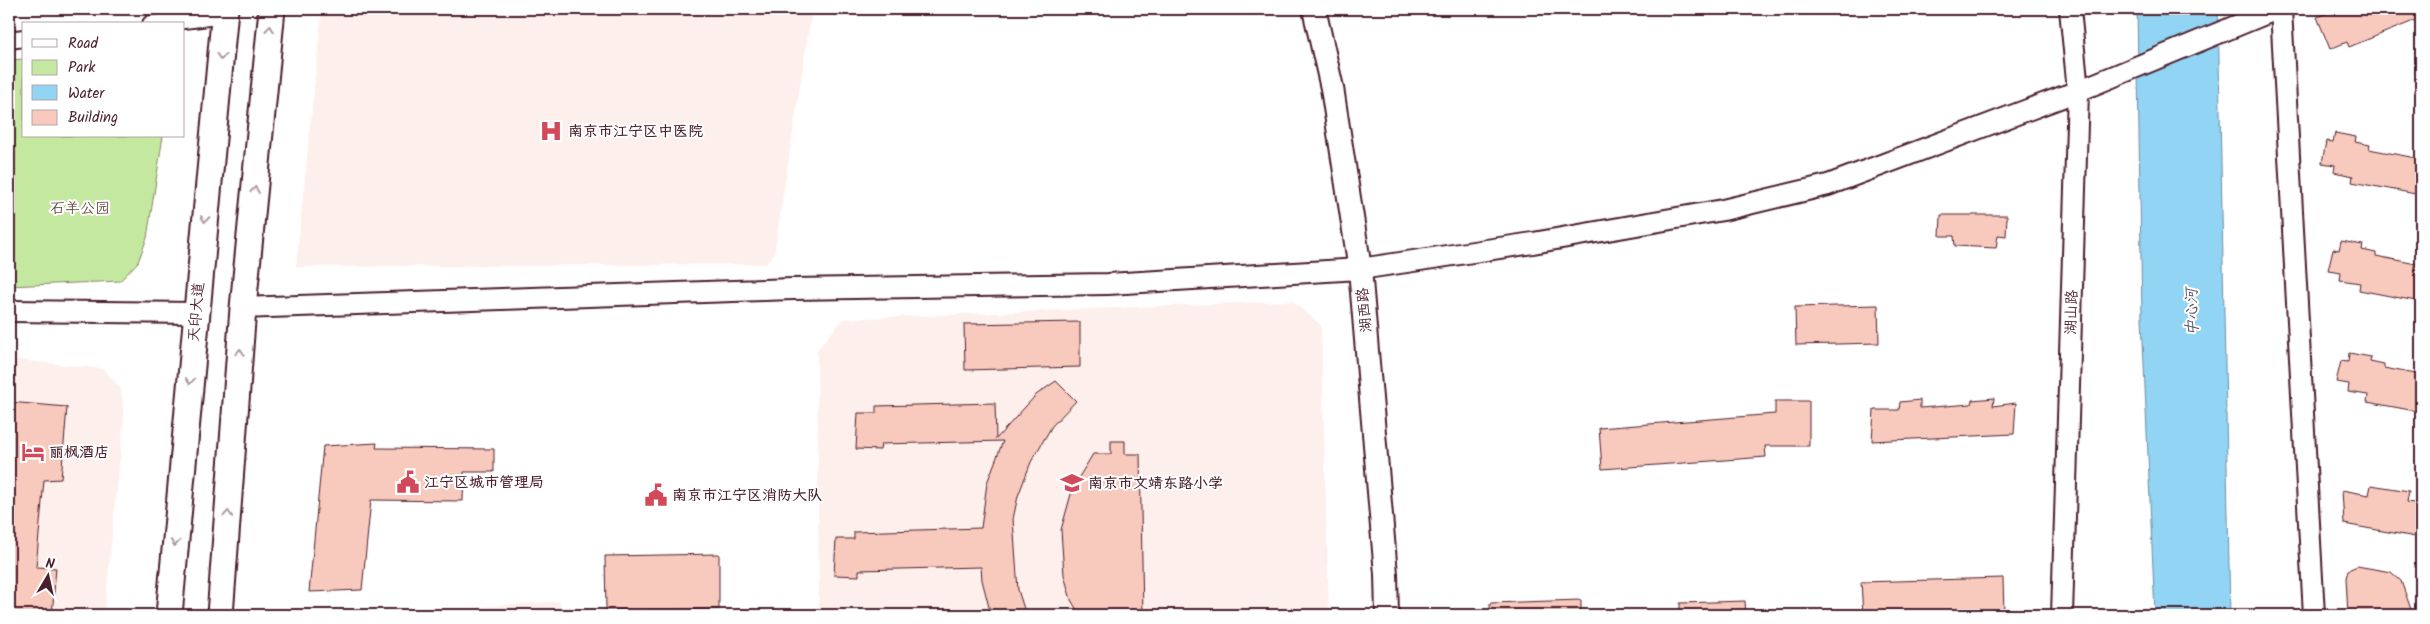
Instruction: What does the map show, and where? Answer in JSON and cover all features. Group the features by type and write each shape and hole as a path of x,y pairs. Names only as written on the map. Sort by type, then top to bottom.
{"main road":[{"path":"220,615 243,308 272,9"},
{"name":"湖西路","path":"1314,9 1332,88 1360,269 1386,574 1387,615"},
{"name":"天印大道","path":"168,615 225,12"}],"street":[{"name":"湖山路","path":"2062,615 2078,91 2070,9"},
{"path":"243,308 793,289 1108,284 1360,269 1533,243 1723,210 1828,185 2078,91 2279,9 2314,615"},
{"path":"163,22 225,12"},
{"path":"9,40 22,38"},
{"path":"9,311 196,313"}],"shaded area":[{"name":"南京市江宁区中医院","path":"322,9 812,9 774,254 766,264 296,267"},
{"name":"南京市文靖东路小学","path":"1292,301 1321,325 1329,615 819,615 817,350 843,319"},
{"path":"9,359 103,369 121,389 124,417 104,615 9,615"},
{"path":"560,601 561,615 491,615 477,607"}],"green space":[{"name":"石羊公园","path":"22,59 22,138 163,138 147,238 138,262 120,281 9,286 9,60"}],"water":[{"name":"中心河","path":"2137,9 2218,9 2230,615 2155,615 2142,319"}],"building":[{"path":"2339,9 2421,9 2421,18 2349,47 2347,42 2330,49 2317,17"},
{"path":"2335,133 2356,137 2355,142 2370,145 2369,149 2421,159 2421,195 2352,182 2353,176 2334,172 2335,165 2322,163 2326,141 2333,142"},
{"path":"1941,215 2007,215 2006,236 1998,235 1996,248 1955,246 1954,236 1940,236"},
{"path":"2341,241 2363,245 2362,250 2376,253 2376,256 2421,265 2421,302 2359,290 2360,283 2340,280 2341,272 2328,270 2333,249 2339,250"},
{"path":"1878,305 1879,343 1796,345 1795,307"},
{"path":"1080,322 1080,367 965,370 964,324"},
{"path":"2349,353 2371,357 2370,362 2384,365 2384,368 2421,375 2421,412 2367,402 2368,395 2348,392 2349,384 2336,382 2341,361 2348,362"},
{"path":"1056,381 1076,401 1052,426 1031,462 1018,496 1013,519 1018,590 1026,615 991,615 982,580 981,567 859,570 859,576 834,575 836,539 854,539 854,532 981,528 987,483 1003,441 881,444 880,450 856,449 858,413 876,413 876,406 995,403 996,439 1036,395"},
{"path":"1994,398 1993,406 2016,403 2014,434 1872,441 1874,410 1899,410 1900,402 1920,400 1920,408 1971,404 1972,400"},
{"path":"1775,401 1809,401 1809,446 1765,446 1766,457 1602,469 1599,428 1775,414"},
{"path":"9,402 67,407 61,479 44,480 36,567 56,568 52,615 9,615"},
{"path":"1111,441 1125,441 1125,454 1140,454 1143,615 1080,615 1071,600 1064,575 1061,530 1073,487 1093,454 1111,454"},
{"path":"377,443 376,448 494,449 494,472 464,472 463,501 371,500 362,590 309,592 323,446"},
{"path":"2371,485 2409,491 2407,502 2421,504 2421,538 2344,524 2342,490 2369,495"},
{"path":"719,554 719,609 606,610 605,556"},
{"path":"2357,566 2391,572 2401,581 2413,615 2348,615 2346,578 2348,570"},
{"path":"2003,578 2004,614 1863,615 1861,582"},
{"path":"1581,600 1581,615 1490,615 1490,603"},
{"path":"1745,601 1746,615 1680,615 1680,603"}],"place":[{"name":"南京市江宁区中医院","path":"551,131"},
{"name":"丽枫酒店","path":"33,452"},
{"name":"江宁区城市管理局","path":"408,482"},
{"name":"南京市文靖东路小学","path":"1072,483"},
{"name":"南京市江宁区消防大队","path":"656,495"}]}
